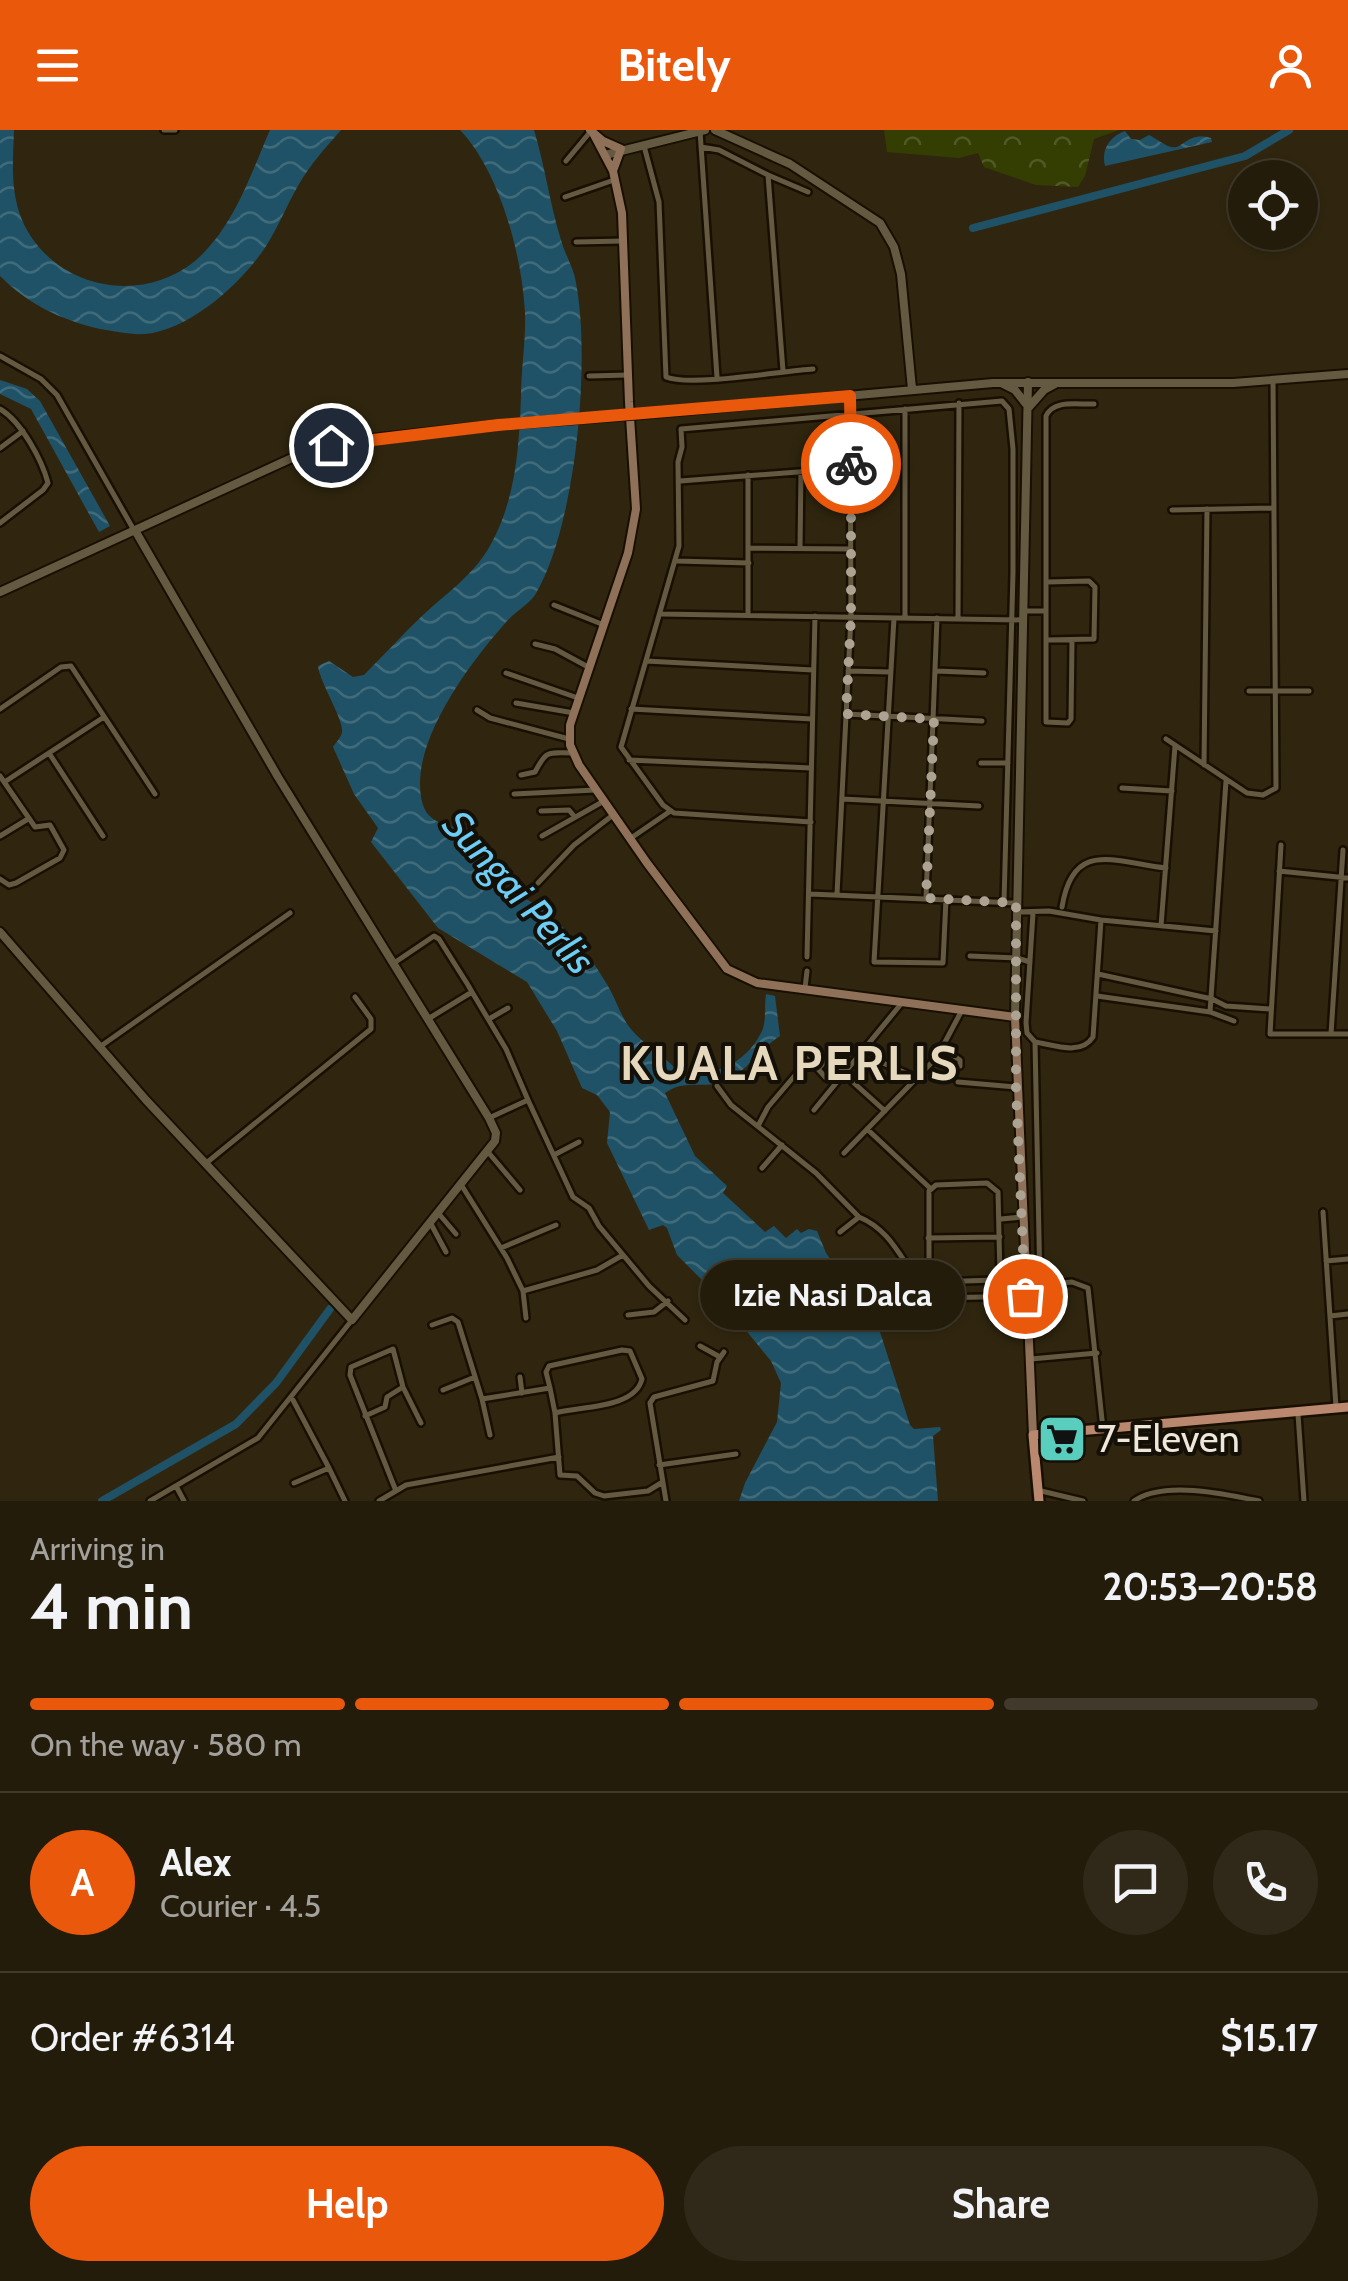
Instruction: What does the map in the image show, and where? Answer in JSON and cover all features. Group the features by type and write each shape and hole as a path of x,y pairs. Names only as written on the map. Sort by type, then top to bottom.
{"main road":[{"path":"592,132 626,148 614,175"},
{"path":"592,132 614,175 625,241 635,521 574,713 569,739 573,753 604,802 727,969 757,983 1015,1017 1028,1359 1038,1496"},
{"path":"1033,1435 1348,1406"}],"street":[{"path":"164,130 175,130"},
{"path":"605,155 702,130 716,377"},
{"path":"715,130 790,164 880,223 894,248 901,274 912,388"},
{"path":"566,161 592,132"},
{"path":"643,144 659,202 665,373 670,380 813,369"},
{"path":"702,147 719,150 808,192"},
{"path":"565,198 614,175"},
{"path":"768,175 783,371"},
{"path":"576,242 625,241"},
{"path":"0,356 41,379 56,395 392,965 489,1118 496,1137 462,1186 292,1399 250,1444 150,1501"},
{"path":"910,369 930,387"},
{"path":"895,391 910,369"},
{"path":"589,376 628,374"},
{"path":"0,592 306,452 352,441 1000,382 1273,381 1348,374"},
{"path":"1166,739 1226,781 1254,795 1274,790 1273,381"},
{"path":"1000,382 1015,390 1029,408"},
{"path":"1028,382 1021,743 1023,960 1026,1028 1035,1042 1040,1286"},
{"path":"1029,408 1057,382"},
{"path":"837,894 851,617 850,396"},
{"path":"670,811 629,760 621,740 675,561 683,428 1006,402 1012,449 1012,620 1004,902"},
{"path":"958,404 958,618"},
{"path":"1072,641 1070,719 1046,722 1046,416 1052,406 1094,404"},
{"path":"0,409 23,432 48,483 0,523"},
{"path":"905,409 905,618"},
{"path":"0,448 23,432"},
{"path":"1012,449 1028,449"},
{"path":"680,481 851,468"},
{"path":"800,548 801,472"},
{"path":"748,475 748,615"},
{"path":"1172,510 1274,508"},
{"path":"1204,764 1207,509"},
{"path":"749,548 852,549"},
{"path":"675,561 749,563"},
{"path":"1047,582 1095,584 1095,636 1091,640 1047,640"},
{"path":"554,605 604,625"},
{"path":"662,614 1012,620 1046,612"},
{"path":"807,957 814,616"},
{"path":"894,618 874,962 943,963 946,899"},
{"path":"926,898 937,618"},
{"path":"535,644 555,649 590,668"},
{"path":"646,661 813,670"},
{"path":"0,709 66,666 74,669 156,794"},
{"path":"848,671 890,672"},
{"path":"935,671 984,673"},
{"path":"506,672 580,699"},
{"path":"1249,690 1310,691"},
{"path":"516,703 574,713"},
{"path":"630,708 812,719"},
{"path":"477,710 490,718 569,739"},
{"path":"846,714 982,721"},
{"path":"0,879 6,884 16,883 64,853 51,826 35,827 3,778 104,716"},
{"path":"1008,743 1021,743"},
{"path":"1161,926 1174,746"},
{"path":"521,774 535,772 548,752 573,753"},
{"path":"49,753 103,836"},
{"path":"629,760 812,768"},
{"path":"981,763 1008,763"},
{"path":"1210,1012 1226,781"},
{"path":"1122,788 1172,791"},
{"path":"514,794 596,790"},
{"path":"842,799 979,806"},
{"path":"542,836 604,802"},
{"path":"541,811 569,810 574,816"},
{"path":"631,838 670,811 811,822"},
{"path":"538,883 574,845 614,815"},
{"path":"0,836 28,818"},
{"path":"1281,845 1270,1034 1348,1034"},
{"path":"1331,1034 1345,877 1343,850"},
{"path":"1062,907 1068,882 1079,865 1090,859 1166,868"},
{"path":"1280,871 1345,877"},
{"path":"810,894 1004,902 1023,911 1216,931"},
{"path":"1015,1017 1023,960 1023,911"},
{"path":"100,1047 290,912"},
{"path":"1035,1042 1078,1049 1088,1045 1095,1032 1100,920"},
{"path":"0,932 204,1164 352,1320"},
{"path":"392,965 434,936 489,1019 574,1197 587,1205 597,1224 649,1286 685,1320"},
{"path":"970,956 1023,960"},
{"path":"805,990 806,971"},
{"path":"1098,974 1212,999 1226,1006 1270,1009"},
{"path":"426,1020 472,992"},
{"path":"1096,996 1210,1012 1234,1020"},
{"path":"204,1164 371,1029 372,1019 356,998"},
{"path":"814,1110 901,1004"},
{"path":"489,1019 508,1008"},
{"path":"844,1153 918,1078 942,1049 961,1012"},
{"path":"866,1047 883,1063 918,1078"},
{"path":"942,1049 960,1060 960,1066"},
{"path":"818,1069 827,1056 885,1111"},
{"path":"806,1058 826,1078"},
{"path":"758,1126 768,1107 797,1073"},
{"path":"958,1082 1016,1088"},
{"path":"717,1086 731,1105 816,1173 859,1217 893,1241 930,1294 939,1300 1072,1282 1088,1288 1103,1429"},
{"path":"489,1118 528,1100"},
{"path":"1016,1100 1036,1100"},
{"path":"866,1129 931,1189"},
{"path":"554,1155 579,1142"},
{"path":"762,1168 782,1146"},
{"path":"488,1152 520,1190"},
{"path":"954,1183 992,1185 998,1192 1000,1219 1000,1277 939,1284 932,1280 926,1198 931,1189 954,1183"},
{"path":"462,1186 523,1292 526,1318"},
{"path":"1323,1212 1336,1407"},
{"path":"439,1214 456,1234"},
{"path":"840,1232 859,1217"},
{"path":"1000,1219 1022,1218"},
{"path":"431,1224 446,1252"},
{"path":"501,1248 556,1226"},
{"path":"927,1238 1000,1237"},
{"path":"523,1292 597,1270 622,1254"},
{"path":"1326,1261 1348,1259"},
{"path":"962,1282 964,1299"},
{"path":"628,1315 654,1312 668,1301"},
{"path":"1330,1316 1348,1314"},
{"path":"432,1325 450,1318 457,1320 490,1435"},
{"path":"666,1501 649,1407 652,1399 713,1381 722,1354 700,1346"},
{"path":"396,1491 350,1376 351,1367 392,1348 403,1387 421,1424"},
{"path":"555,1413 623,1398 640,1388 642,1379 630,1351 549,1366 546,1372 562,1477 577,1476 600,1494 648,1492 662,1483"},
{"path":"1028,1359 1097,1353"},
{"path":"442,1390 475,1377"},
{"path":"520,1378 522,1393"},
{"path":"365,1416 385,1406 388,1396 403,1387"},
{"path":"482,1398 550,1388"},
{"path":"292,1399 345,1501"},
{"path":"1298,1410 1304,1501"},
{"path":"658,1465 736,1454"},
{"path":"380,1501 410,1484 559,1457"},
{"path":"294,1484 329,1468"},
{"path":"176,1486 184,1501"},
{"path":"1134,1501 1146,1494 1204,1491 1259,1501"},
{"path":"1038,1496 1083,1501"}],"green space":[{"path":"884,130 1119,130 1094,139 1085,176 1078,187 1036,185 984,167 978,153 959,158 887,152"}],"water":[{"path":"0,130 14,130 16,198 22,220 35,243 75,275 123,286 173,275 208,248 240,200 270,130 341,130 308,170 267,244 240,279 195,315 162,331 140,334 100,329 59,316 22,295 0,276"},
{"path":"460,130 534,130 557,227 576,283 582,355 580,398 570,487 549,565 535,595 478,655 450,697 422,764 422,803 436,821 481,838 491,849 500,885 548,914 575,940 598,970 630,1028 681,1076 716,1070 746,1053 763,1029 766,994 775,996 780,1036 747,1066 725,1081 680,1086 665,1093 695,1156 727,1186 723,1193 765,1232 774,1226 786,1238 797,1229 801,1233 817,1231 826,1253 875,1323 881,1321 886,1329 880,1332 910,1425 914,1429 941,1430 933,1436 938,1501 739,1501 777,1422 781,1383 771,1361 719,1297 677,1255 667,1228 663,1225 649,1230 607,1143 610,1112 597,1095 582,1088 557,1031 527,982 438,928 371,842 378,828 354,794 333,747 342,726 318,666 329,661 353,677 364,675 477,565 499,527 511,491 520,416 523,290 514,241 497,191 487,168"},
{"path":"1125,131 1131,139 1149,135 1171,147 1196,137 1211,138 1212,142 1105,166 1108,145"},
{"path":"0,380 27,389 40,401 110,526 99,532 31,409 0,394"}],"waterway":[{"path":"973,228 1245,156 1289,130"},
{"path":"102,1501 236,1424 276,1383 330,1309"}],"way so far":[{"path":"851,464 851,617 846,714 934,719 926,898 1016,903 1016,1088 1025,1296"}],"place":[{"name":"Izie Nasi Dalca","path":"1025,1296"},
{"name":"7-Eleven","path":"1062,1439"}],"district":[{"name":"KUALA PERLIS","path":"790,1063"}],"route":[{"path":"331,445 498,425 850,396 851,464"}],"water label":[{"name":"Sungai Perlis","path":"519,892"}]}
